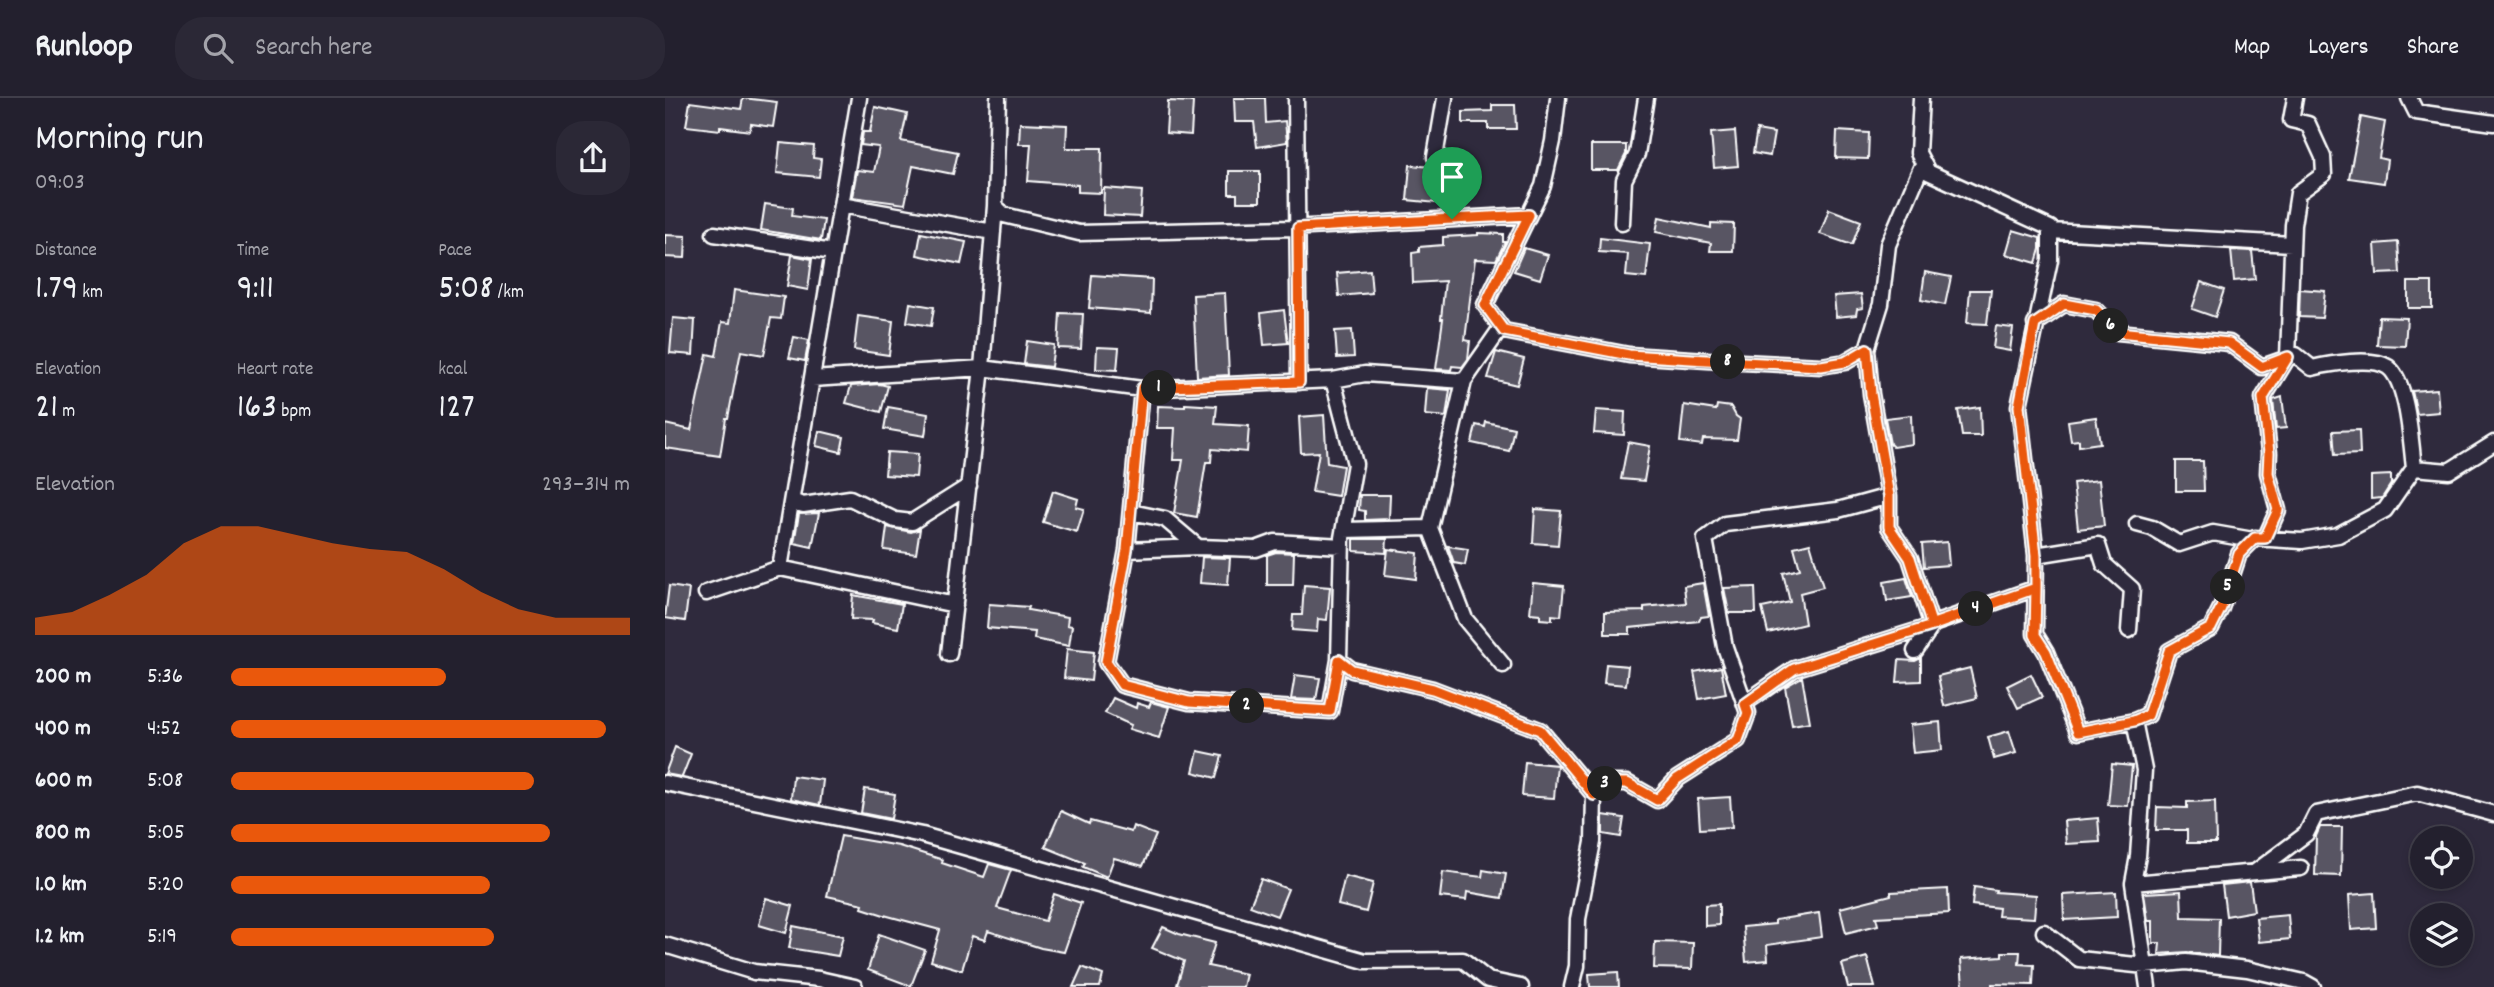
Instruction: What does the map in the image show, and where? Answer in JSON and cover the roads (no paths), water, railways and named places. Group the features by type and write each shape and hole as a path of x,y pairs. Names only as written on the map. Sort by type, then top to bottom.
{"street":[{"path":"780,568 859,98 852,98"},
{"path":"949,654 982,369 995,206 998,98"},
{"path":"1296,98 1299,382"},
{"path":"1435,157 1445,98"},
{"path":"1558,98 1553,141 1543,186 1485,305 1504,331 1629,355 1821,366 1845,362 1867,349"},
{"path":"1622,223 1624,180 1637,154 1646,98"},
{"path":"1921,98 1918,153 1928,172 2050,228 2050,260 2019,406 2036,555 2035,635 2046,652 2078,732 2134,721 2148,715 2169,651 2211,628 2221,608 2239,554 2259,539 2278,510 2268,473 2269,453 2263,398 2288,357 2292,244 2298,193 2324,174 2323,157 2308,124 2291,120 2295,98"},
{"path":"2409,98 2416,112 2494,122"},
{"path":"1923,163 1888,245 1881,304 1867,349 1871,394 1889,496 1889,527 1910,558 1932,626"},
{"path":"841,205 993,232"},
{"path":"995,206 1004,215 1079,233 1298,228 1529,215"},
{"path":"2050,231 2292,244"},
{"path":"714,234 833,252"},
{"path":"2035,324 2064,304 2096,310 2118,332 2229,343 2262,367 2296,355 2312,368 2331,363 2374,362 2388,367 2399,380 2410,432 2413,468 2385,510 2361,525 2338,535 2302,541 2213,533 2179,544 2152,528 2137,524"},
{"path":"1501,328 1464,382 1430,528 1465,619 1503,665"},
{"path":"812,379 982,369 1142,388 1333,380 1365,374 1464,382"},
{"path":"1142,388 1127,550 1106,662 1122,685 1189,702 1330,711 1339,660 1342,546 1355,464 1333,380"},
{"path":"2413,468 2449,471 2494,443"},
{"path":"792,501 803,505 850,498 895,520 912,522 969,486"},
{"path":"1594,795 1606,783 1627,783 1657,800 1677,779 1738,740 1748,713 1725,647 1705,539 1725,524 1838,510 1889,496"},
{"path":"1131,512 1165,519 1198,547"},
{"path":"1344,530 1430,528"},
{"path":"1127,550 1198,547 1256,549 1275,542 1342,546"},
{"path":"2036,555 2098,545 2104,564 2132,589 2130,630"},
{"path":"706,593 780,568 955,605"},
{"path":"1745,704 1794,669 1932,626 2036,588"},
{"path":"1915,651 1932,626"},
{"path":"1339,660 1352,670 1433,689 1540,730 1594,795 1593,842 1578,919 1577,966 1572,987"},
{"path":"2134,721 2144,770 2138,856 2133,883 2148,987"},
{"path":"665,783 922,835 1365,961 1463,960 1488,980 1521,987"},
{"path":"2255,872 2306,834 2316,814 2417,793 2494,814"},
{"path":"2133,883 2301,868"},
{"path":"2044,932 2079,959 2145,966 2186,962 2247,969 2304,982 2313,987"},
{"path":"665,945 754,972 819,979 855,987"}]}
